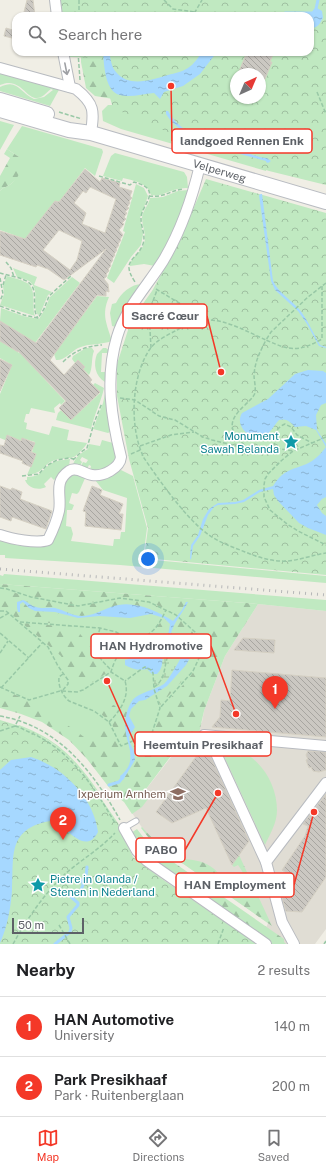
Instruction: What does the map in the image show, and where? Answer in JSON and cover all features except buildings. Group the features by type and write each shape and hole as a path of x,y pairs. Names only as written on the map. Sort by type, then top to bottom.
{"main road":[{"name":"Velperweg","path":"0,100 71,121 91,133"},
{"name":"Velperweg","path":"0,110 69,130 91,133 326,202"}],"street":[{"path":"55,0 56,12"},
{"path":"64,56 70,87"},
{"path":"0,68 76,88 81,92 93,108 94,115 91,133"},
{"path":"0,535 43,542 48,540 59,510 59,481 73,464 77,469 92,475 97,475 115,468 120,462 121,457 117,438 106,400 117,336 132,307 163,260 180,228 194,188 200,165"},
{"path":"294,944 282,922 266,862 205,735 326,746"},
{"path":"266,862 326,783"},
{"path":"122,829 142,857 266,944"}],"lane":[{"path":"122,829 136,820"}],"path":[{"path":"78,0 79,12"},
{"path":"164,0 173,9 195,12 202,0"},
{"path":"78,56 81,92"},
{"path":"317,92 326,114"},
{"path":"99,176 130,185 134,182 140,184 148,190 148,203 141,218 144,234 143,242 140,249 129,262 128,267 135,282"},
{"path":"149,196 163,196 178,190 194,188"},
{"path":"6,262 11,268 14,277"},
{"path":"0,272 26,280 30,284 35,293 35,312 38,318"},
{"path":"2,286 6,275"},
{"path":"38,318 49,296 71,276"},
{"path":"0,278 2,286 0,301"},
{"path":"249,448 235,436 231,427 240,409 252,398 255,393 254,376 256,362 266,340 271,332 326,283"},
{"path":"148,284 210,320"},
{"path":"322,286 322,339"},
{"path":"151,348 149,312 157,290"},
{"path":"0,306 24,315 38,318"},
{"path":"325,338 306,348 291,348 280,346 220,321 210,320 193,322 158,342 151,348 140,368 134,418 144,458 161,481 204,532 234,548 269,560 287,561 326,553"},
{"path":"63,362 78,350 102,345"},
{"path":"22,476 39,474 46,466 57,460 69,458 73,464 81,452 87,448 94,422 106,400 135,400 159,416 175,420 194,432 212,440 249,448 275,448 293,451"},
{"path":"275,448 275,433 280,426 285,424 291,427 297,435 312,443"},
{"path":"140,446 172,435 194,432"},
{"path":"326,437 293,451 280,461 268,474 264,485 266,503 276,516 298,531 326,545"},
{"path":"0,588 31,597 78,606 120,598 149,602 176,615 195,632 200,639 201,648 198,663 193,671 160,708 152,733 149,736 134,740 121,746 110,722 94,711 69,701 58,682 59,677 63,674"},
{"path":"43,642 0,687 29,700 62,691 78,692 83,690 111,671 114,661 123,650 150,634 166,610"},
{"path":"0,611 6,611 48,647 58,666 68,680 68,684 62,691"},
{"path":"0,618 8,613"},
{"path":"20,622 100,628 116,632 135,643"},
{"path":"100,628 95,645 100,658 111,671 125,681 126,690 120,710 110,722"},
{"path":"0,633 29,658"},
{"path":"0,653 9,640"},
{"path":"154,688 163,677 171,653 201,648"},
{"path":"125,681 145,667 152,671 154,688 160,708"},
{"path":"0,716 18,721 47,733 58,740 73,754 102,790 122,829"},
{"path":"15,726 20,716"},
{"path":"0,731 15,726 47,740 69,758 122,829"},
{"path":"13,944 34,910 56,884 79,862 105,844 122,829"},
{"path":"218,944 227,917"},
{"path":"59,925 70,944"},
{"path":"324,944 326,940"}],"shaded area":[{"path":"258,604 326,611 326,929 315,944 260,944 268,923 152,842 130,810 178,748 183,752 202,722 204,711 225,656"}],"green space":[{"path":"60,0 326,0 326,185 269,171 208,150 113,108 98,58 70,56 314,56 314,12 62,12"},
{"path":"81,56 104,56 113,99 95,96 86,88"},
{"path":"0,72 60,88 50,106 0,91 0,87 11,84 15,85 34,99 44,97 53,90 51,89 41,97 32,97 19,86 14,84 8,83 0,85"},
{"path":"108,105 114,105 268,163 266,171 121,129 103,121 102,111"},
{"path":"0,121 14,125 0,150"},
{"path":"22,126 102,149 103,152 95,176 85,168 59,202 55,201 25,239 0,230 0,191 14,182 17,175 19,157 7,149"},
{"path":"7,149 19,157 21,168 14,182 0,191 0,176 10,158 4,154"},
{"path":"115,153 184,172 187,177 188,188 174,190 161,195 151,195 146,187 136,181 123,178 122,181 103,176 111,156"},
{"path":"206,179 326,213 326,575 144,558 148,528 129,459 117,396 117,364 129,327 137,312 152,291 179,242"},
{"path":"136,184 144,188 148,196 140,218 143,235 141,245 131,257 114,283 107,278 125,232 123,231"},
{"path":"188,190 177,227 155,266 144,264 130,266 132,260 142,249 145,239 142,215 150,198 163,197 178,191"},
{"path":"13,268 37,277 34,285 52,292 48,295 40,314 38,315 35,307 35,293 33,285 28,280 17,277"},
{"path":"7,276 29,284 33,292 35,316 0,305 4,294 3,286"},
{"path":"72,277 80,283 35,343 0,321 1,308 23,316 39,319 50,297"},
{"path":"142,284 116,327 112,326 110,313 112,304 116,303 130,287"},
{"path":"97,296 109,297 105,314 112,341 82,346 65,358 56,360 54,354"},
{"path":"0,341 21,354 65,401 61,405 60,403 54,408 55,413 31,408 29,414 26,414 24,422 27,423 26,429 49,435 52,426 69,430 67,440 87,443 74,457 55,460 47,464 37,473 27,475 36,454 32,452 35,442 22,438 20,441 8,435 5,440 0,438 0,394 12,365 0,358"},
{"path":"86,348 92,348 94,351 89,375 83,369 85,367 78,360 75,363 72,359 73,356"},
{"path":"103,348 110,351 109,353 102,353 101,372 108,372 105,382 97,373 95,366 97,354"},
{"path":"95,383 104,388 91,429 56,420 58,413 61,410 71,420 100,393 93,385"},
{"path":"106,389 112,431 108,433 93,429 103,403"},
{"path":"102,440 113,443 118,456 110,466 102,470 90,470 91,466 89,465 87,469 81,466 83,462 86,463 88,460 82,457 80,460 82,462 80,466 73,465 75,460 88,449 89,444 100,446"},
{"path":"70,459 69,466 54,480 51,477 44,484 46,487 40,489 34,488 26,483 25,480 27,480 27,477 39,474 54,462"},
{"path":"121,470 133,476 147,528 143,559 326,576 326,583 120,565 5,558 5,555 0,555 0,539 50,545 64,483 73,473 86,476 79,492 77,494 72,493 69,503 74,505 72,510 67,510 66,526 71,527 73,534 71,541 113,546 114,539 120,539 121,532 125,532 127,498 103,490 95,480"},
{"path":"4,574 326,600 326,611 258,604 0,584 0,575 3,576"},
{"path":"0,584 258,604 225,656 204,711 199,733 184,753 177,748 143,793 148,799 142,807 132,814 124,802 115,795 87,759 69,740 42,722 0,708 0,688 29,701 32,707 53,717 84,737 94,737 108,722 120,746 111,758 125,771 120,776 120,779 123,779 133,765 130,743 151,735 163,706 191,676 201,657 202,648 199,636 192,627 180,617 184,611 186,602 178,616 149,601 120,597 79,605 31,597 0,587"},
{"path":"0,585 257,605 224,655 178,746 124,799 71,738 52,725 23,712 0,706"},
{"path":"0,589 30,598 78,606 120,599 149,602 165,611 163,615 133,604 123,604 82,616 54,608 38,608 27,602 19,601 19,608 23,602 35,611 59,613 50,623 20,621 6,610 0,610"},
{"path":"164,618 170,624 169,638 164,636 158,629 155,629"},
{"path":"178,618 195,634 199,642 199,648 191,650 190,646 183,641 170,638 173,626"},
{"path":"22,623 74,627 110,671 82,689 73,674 65,665 61,656"},
{"path":"175,645 183,646 184,651 171,653 168,655 164,673 156,685 154,684 154,674 163,656 163,650"},
{"path":"200,650 197,662 192,670 160,705 156,693 167,686 191,651"},
{"path":"177,653 184,653 166,682 155,689 162,678 169,657"},
{"path":"114,705 119,710 109,720 101,713 106,707"},
{"path":"121,710 127,712 126,731 128,742 121,745 111,722"},
{"path":"0,720 23,727 43,737 63,751 89,781 118,823 133,857 162,879 257,944 0,944"},
{"path":"19,725 34,731 57,745 84,772 101,795 100,796 76,765 62,751 46,739 18,726"},
{"path":"231,748 246,754 254,760 265,772 273,787 277,815 265,845 222,752"},
{"path":"142,827 150,836 163,846 182,853 181,859 189,859 204,863 216,870 227,891 233,890 235,896 248,894 244,875 238,865 234,867 232,865 239,855 272,926 152,842 141,828"},
{"path":"137,829 150,846 284,939 286,944 271,944 146,856 131,833"}],"water":[{"path":"317,8 322,11 323,18 315,28 314,12 312,12"},
{"path":"103,56 110,56 113,68 121,77 127,80 140,81 155,79 186,69 194,63 199,56 214,56 200,74 183,86 164,92 160,99 154,93 128,96 115,93 108,84"},
{"path":"166,111 168,111 174,120 191,134 212,143 258,157 267,158 271,161 268,163 266,161 225,150 197,139 174,124 166,114"},
{"path":"261,194 273,281 281,292 299,309 308,322 320,345 326,348 319,346 298,311 275,290 271,281 259,195"},
{"path":"308,370 323,371 326,373 326,403 321,405 316,415 317,430 326,444 326,447 316,430 306,426 295,427 286,420 279,420 271,431 264,436 254,436 245,431 240,423 242,413 268,399 295,374"},
{"path":"326,447 326,497 317,505 326,516 326,535 299,523 278,501 274,495 273,489 260,492 244,502 218,505 214,507 208,515 200,536 193,546 191,560 191,545 198,535 203,519 209,509 218,503 243,500 259,490 273,486 282,475 312,461"},
{"path":"23,600 36,607 55,608 82,616 93,614 119,605 135,605 159,613 173,621 182,610 186,602 188,602 175,623 170,638 188,643 190,646 190,658 186,665 167,686 145,700 139,701 131,709 129,716 135,727 129,737 134,751 135,760 123,780 121,780 120,776 130,763 130,750 125,726 130,704 134,698 166,682 184,653 184,648 182,646 174,645 163,650 162,666 157,674 152,674 147,669 133,669 125,665 125,660 145,654 156,644 167,642 170,624 164,618 151,614 130,618 99,616 78,618 55,612 35,611 23,602 20,604 20,612 18,612 17,602"},
{"path":"31,757 54,768 75,786 90,807 98,832 95,837 87,842 79,840 63,828 50,821 26,830 20,837 16,846 10,910 5,931 0,943 0,770 11,760"}],"waterway":[{"path":"314,13 318,0"},
{"path":"109,785 119,782 123,777"},
{"path":"77,794 84,794 92,797 95,795"},
{"path":"55,944 70,932 71,928 68,917 78,905 78,903 70,896 80,892 83,885 82,880 86,876 87,867"}],"railway":[{"path":"0,569 326,595"}],"place":[{"name":"landgoed Rennen Enk","path":"171,86"},
{"name":"Sacré Cœur","path":"221,372"},
{"name":"Monument Sawah Belanda","path":"291,442"},
{"name":"Heemtuin Presikhaaf","path":"107,681"},
{"name":"HAN Automotive","path":"275,709"},
{"name":"HAN Hydromotive","path":"236,714"},
{"name":"PABO","path":"218,793"},
{"name":"Ixperium Arnhem","path":"178,794"},
{"name":"HAN Employment","path":"314,812"},
{"name":"Park Presikhaaf","path":"63,840"},
{"name":"Pietre in Olanda / Stenen in Nederland","path":"38,885"}]}
